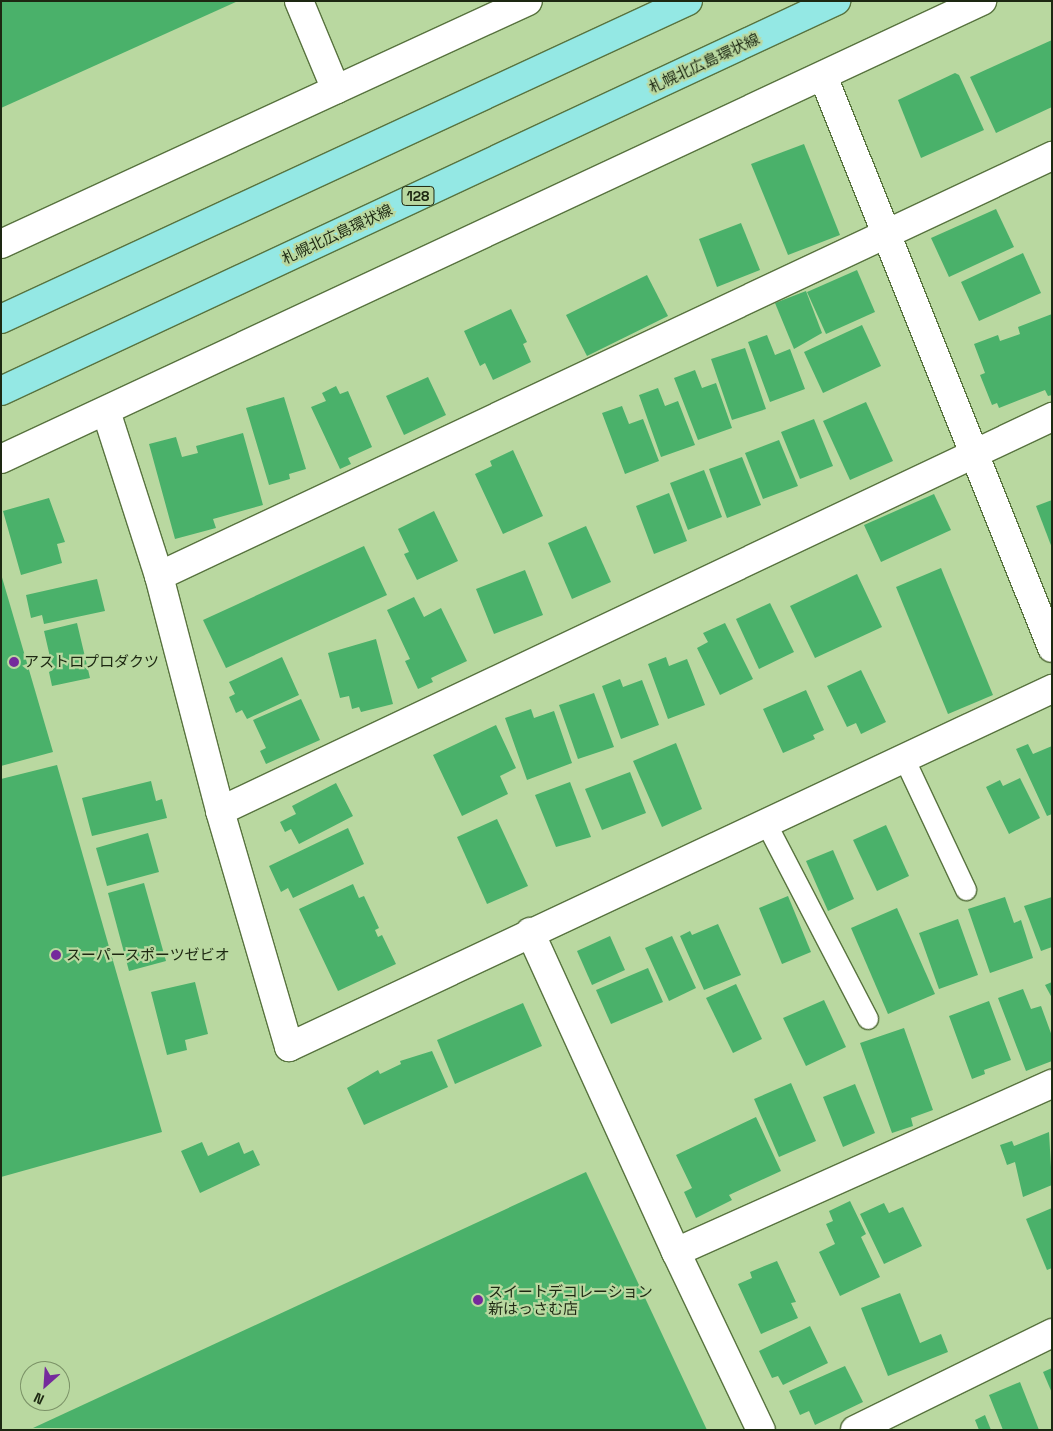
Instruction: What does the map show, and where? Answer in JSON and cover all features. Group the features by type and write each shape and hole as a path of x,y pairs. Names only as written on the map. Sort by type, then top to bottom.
{"main road":[{"path":"1,319 688,1"},
{"name":"札幌北広島環状線","path":"1,391 836,1"}],"street":[{"path":"299,1 336,90"},
{"path":"1,244 528,1"},
{"path":"1,459 982,1"},
{"path":"823,76 1052,648"},
{"path":"159,576 1052,156"},
{"path":"106,410 159,576 220,811 289,1047 530,932 1052,689"},
{"path":"220,811 1052,417"},
{"path":"530,932 676,1252 761,1430"},
{"path":"676,1252 1052,1084"},
{"path":"855,1430 1052,1333"}],"lane":[{"path":"904,758 966,890"},
{"path":"766,823 868,1019"}],"building":[{"path":"1,1 238,1 1,108"},
{"path":"1052,40 1052,107 996,133 970,77"},
{"path":"955,73 959,75 984,130 921,158 898,100"},
{"path":"804,144 840,235 788,255 751,164"},
{"path":"996,209 1014,247 949,277 931,238"},
{"path":"741,223 760,270 717,287 699,239"},
{"path":"1023,253 1041,293 979,321 961,282"},
{"path":"857,270 875,312 826,334 807,292"},
{"path":"647,275 668,316 587,356 566,315"},
{"path":"806,291 822,333 794,349 775,303"},
{"path":"511,309 527,342 523,344 531,362 493,380 485,363 480,366 464,331"},
{"path":"1052,314 1052,395 1048,396 1045,390 999,408 997,403 992,405 980,375 985,373 974,344 998,335 1000,341 1020,334 1018,327"},
{"path":"862,325 881,366 823,393 804,352"},
{"path":"767,335 775,355 790,349 805,389 770,402 748,342"},
{"path":"745,348 766,409 732,420 711,359"},
{"path":"695,370 702,388 716,383 732,428 698,440 674,378"},
{"path":"428,377 446,415 404,435 386,396"},
{"path":"336,386 340,394 348,391 372,447 348,458 351,464 340,469 311,407 326,401 322,393"},
{"path":"658,388 665,406 678,401 695,445 661,457 639,395"},
{"path":"284,397 306,469 289,474 290,479 269,485 246,408"},
{"path":"866,402 893,461 850,480 823,421"},
{"path":"622,406 629,424 643,419 659,461 625,474 602,413"},
{"path":"814,419 833,466 800,479 781,432"},
{"path":"243,433 263,505 213,519 216,528 175,539 149,444 176,437 182,457 198,453 196,446"},
{"path":"779,440 798,486 763,499 745,453"},
{"path":"513,450 543,516 503,534 475,474 492,466 490,461"},
{"path":"742,457 761,505 727,518 709,469"},
{"path":"704,470 722,517 688,530 670,483"},
{"path":"669,493 687,541 654,554 636,506"},
{"path":"934,494 951,530 881,562 864,525"},
{"path":"49,498 65,542 57,544 62,563 21,575 3,511"},
{"path":"1052,500 1052,548 1036,506"},
{"path":"434,511 458,561 417,580 404,554 409,552 398,529"},
{"path":"586,526 611,582 572,599 548,543"},
{"path":"364,546 387,595 226,668 203,620"},
{"path":"941,568 993,695 948,714 896,587"},
{"path":"525,570 543,615 494,634 476,589"},
{"name":"アストロプロダクツ","path":"1,574 53,752 1,766"},
{"path":"857,574 882,627 815,658 790,606"},
{"path":"97,579 105,611 44,624 42,615 31,618 26,595"},
{"path":"414,597 424,617 441,608 467,661 431,678 433,682 418,689 405,661 410,659 387,610"},
{"path":"770,603 794,652 759,669 736,619"},
{"path":"77,623 90,678 52,686 49,672 53,670 44,631"},
{"path":"725,623 753,679 720,695 697,648 708,642 703,633"},
{"path":"376,639 393,704 361,712 359,707 352,709 349,696 340,698 328,653"},
{"path":"282,657 299,695 247,719 242,710 236,713 229,697 235,694 229,682"},
{"path":"666,657 669,666 687,659 705,705 668,719 648,664"},
{"path":"861,670 886,722 861,734 856,723 847,727 827,686"},
{"path":"620,679 623,687 642,680 659,725 621,739 602,686"},
{"path":"806,690 824,730 813,735 815,739 783,753 763,709"},
{"path":"594,693 614,747 578,759 559,705"},
{"path":"301,699 320,740 266,764 260,751 266,748 253,720"},
{"path":"531,709 534,718 554,711 572,763 527,780 505,718"},
{"path":"496,725 516,768 500,776 508,794 462,816 433,755"},
{"path":"676,743 702,809 662,827 633,761"},
{"path":"1028,744 1033,754 1052,746 1052,814 1047,816 1016,749"},
{"name":"スーパースポーツゼビオ","path":"57,765 162,1132 1,1177 1,779"},
{"path":"630,772 646,813 602,830 585,789"},
{"path":"1020,778 1040,818 1009,834 986,787 1000,780 1003,786"},
{"path":"151,781 156,801 162,799 167,818 92,836 82,798"},
{"path":"570,782 591,837 556,847 535,795"},
{"path":"336,783 353,816 299,844 291,829 285,832 280,822 296,814 292,806"},
{"path":"497,819 528,886 487,904 457,837"},
{"path":"886,825 909,876 877,891 853,840"},
{"path":"348,828 364,864 293,898 288,888 281,892 269,866"},
{"path":"148,833 159,872 107,886 96,848"},
{"path":"833,850 854,899 828,911 806,861"},
{"path":"144,883 166,961 129,971 108,893"},
{"path":"353,884 359,898 364,896 379,928 375,930 378,937 382,935 396,964 338,991 299,909"},
{"path":"788,896 811,952 782,964 759,908"},
{"path":"1005,897 1014,923 1021,920 1033,958 990,973 968,909"},
{"path":"1052,897 1052,947 1041,951 1024,906"},
{"path":"897,908 935,994 888,1014 851,928"},
{"path":"958,919 978,975 939,989 919,933"},
{"path":"718,924 741,975 704,990 680,936 690,931 692,935"},
{"path":"610,936 625,970 592,985 577,951"},
{"path":"672,936 696,988 669,1001 645,948"},
{"path":"648,968 663,1002 611,1024 596,990"},
{"path":"195,982 208,1034 185,1040 187,1050 167,1055 151,992"},
{"path":"1052,982 1052,998 1045,985"},
{"path":"736,984 762,1039 733,1053 706,998"},
{"path":"1023,989 1031,1009 1041,1006 1052,1036 1052,1061 1026,1071 998,998"},
{"path":"824,1000 846,1047 806,1066 783,1018"},
{"path":"989,1001 1011,1060 984,1070 985,1074 972,1079 949,1016"},
{"path":"523,1003 542,1046 455,1084 437,1040"},
{"path":"904,1028 933,1110 911,1118 913,1126 892,1133 860,1043"},
{"path":"432,1051 448,1087 364,1125 347,1088 378,1070 380,1074 401,1064 400,1061"},
{"path":"791,1083 816,1141 779,1157 754,1099"},
{"path":"855,1084 875,1133 843,1147 823,1097"},
{"path":"756,1117 781,1171 729,1195 732,1200 696,1218 684,1192 692,1188 676,1155"},
{"path":"1049,1132 1052,1185 1023,1197 1015,1162 1007,1165 1000,1145 1012,1141 1014,1146"},
{"path":"202,1142 208,1156 239,1142 244,1154 253,1150 260,1165 200,1193 181,1151"},
{"name":"スイートデコレーション 新はっさむ店","path":"586,1172 707,1430 33,1428"},
{"path":"850,1201 866,1234 861,1237 880,1277 840,1296 819,1252 835,1244 826,1224 833,1221 829,1211"},
{"path":"884,1203 889,1213 903,1207 922,1246 884,1264 860,1214"},
{"path":"1052,1208 1052,1268 1047,1270 1026,1219"},
{"path":"777,1261 796,1302 791,1303 798,1318 761,1334 738,1284 752,1278 750,1272"},
{"path":"900,1293 920,1343 941,1334 948,1352 888,1376 861,1308"},
{"path":"810,1326 828,1363 783,1385 778,1376 772,1378 759,1351"},
{"path":"845,1366 863,1402 815,1425 809,1411 800,1415 789,1391"},
{"path":"1052,1368 1052,1393 1043,1372"},
{"path":"1020,1382 1039,1430 1003,1430 989,1395"},
{"path":"985,1415 991,1430 979,1430 975,1420"}],"place":[{"name":"アストロプロダクツ","path":"14,662"},
{"name":"スーパースポーツゼビオ","path":"56,955"},
{"name":"スイートデコレーション 新はっさむ店","path":"478,1300"}]}
